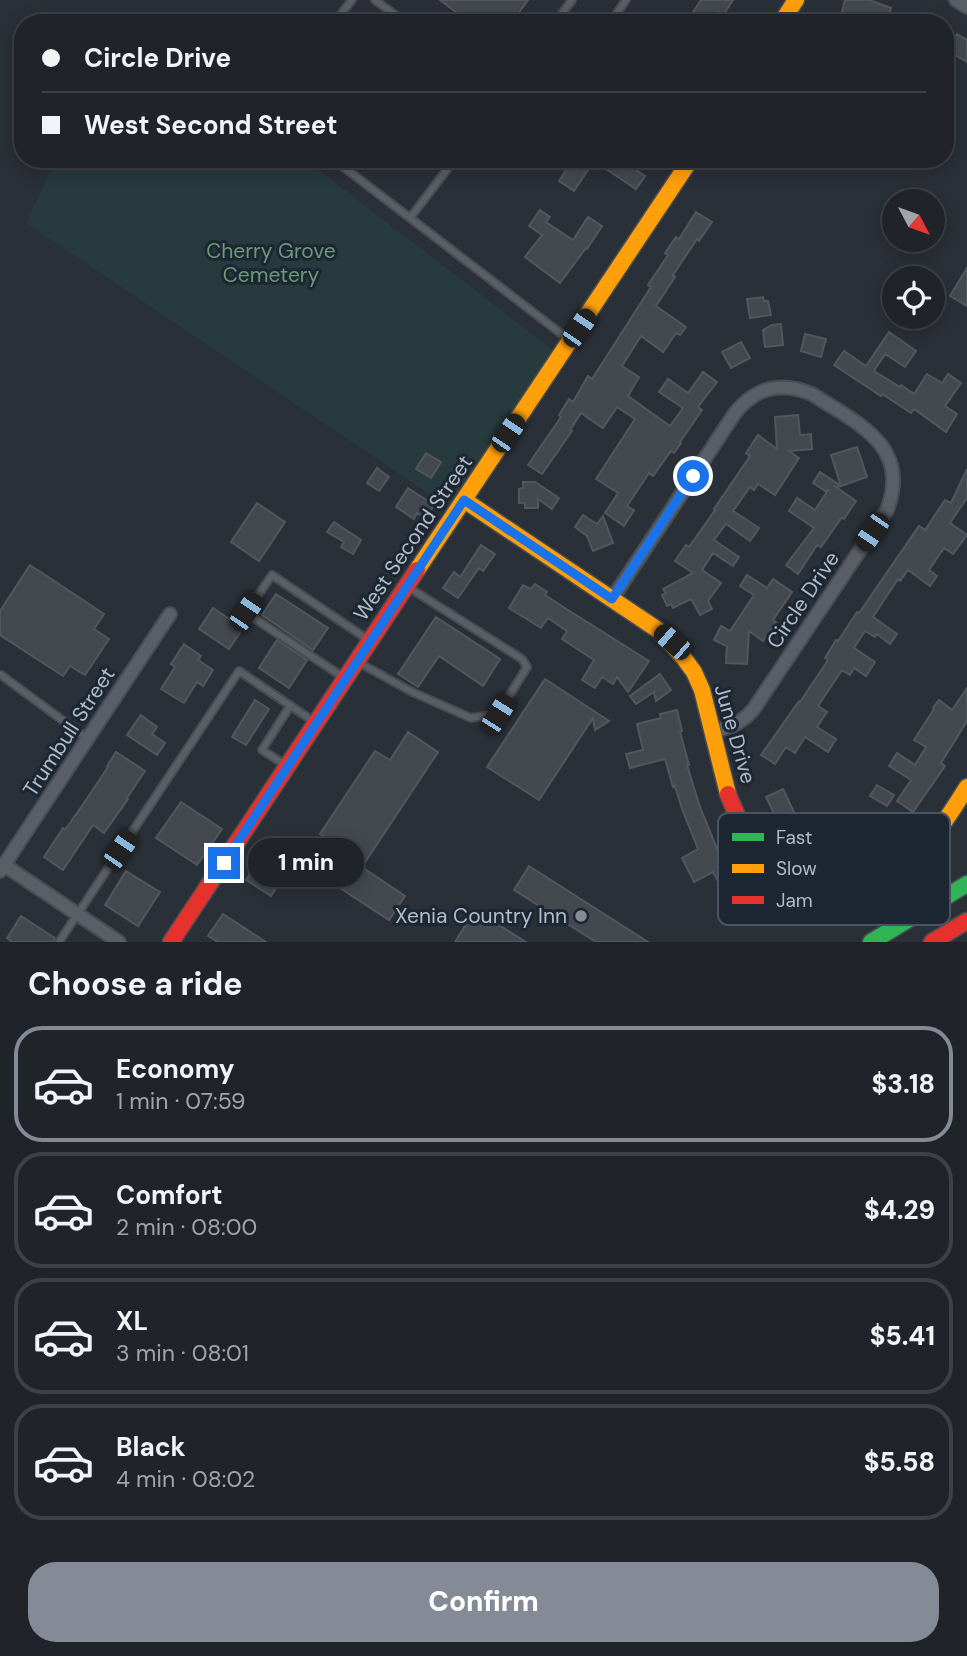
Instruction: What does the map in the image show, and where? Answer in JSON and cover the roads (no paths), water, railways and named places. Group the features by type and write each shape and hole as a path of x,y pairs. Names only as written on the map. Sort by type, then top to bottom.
{"main road":[{"name":"West Second Street","path":"171,942 685,168"},
{"name":"June Drive","path":"464,500 672,642 693,671 703,692 732,803 737,813"},
{"name":"June Drive","path":"950,813 967,787"},
{"path":"950,894 967,884"},
{"path":"932,942 967,921"},
{"path":"871,942 899,925"}],"street":[{"path":"956,0 967,7"},
{"name":"Circle Drive","path":"612,599 735,413 757,394 775,388 802,390 868,431 881,443 894,476 894,491 887,510 753,710 734,725 712,731"},
{"name":"Trumbull Street","path":"1,869 170,614"},
{"path":"1,869 119,942"}],"lane":[{"path":"341,14 352,0"},
{"path":"375,0 394,14"},
{"path":"345,168 570,340"},
{"path":"410,218 448,168"},
{"path":"345,678 246,612 272,575 370,641"},
{"path":"356,661 412,692 471,718 498,714 527,667 522,659 406,585"},
{"path":"58,942 239,671 315,723"},
{"path":"1,675 88,739"},
{"path":"287,766 262,750 290,706"}],"place":[{"name":"Xenia Country Inn","path":"581,916"}],"park label":[{"name":"Cherry Grove Cemetery","path":"271,263"}]}
